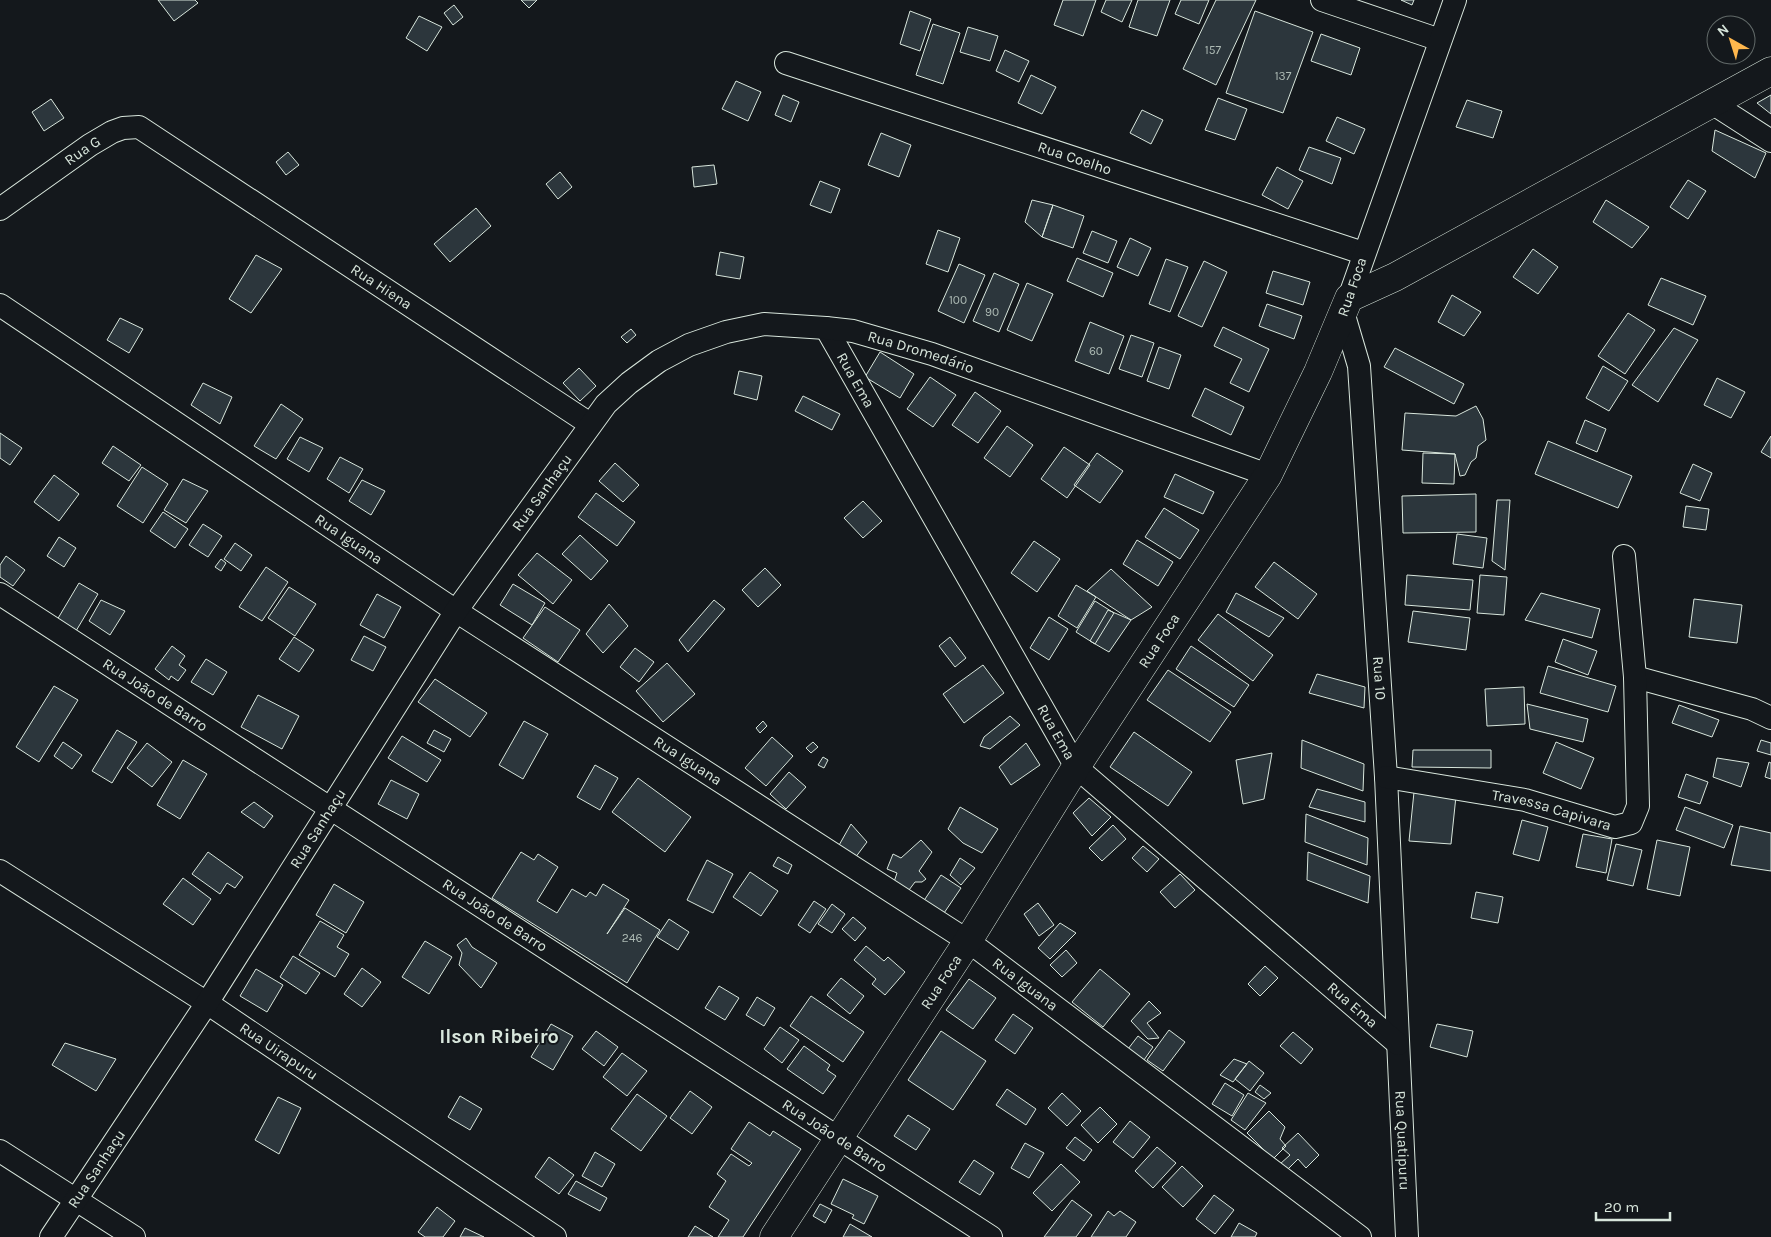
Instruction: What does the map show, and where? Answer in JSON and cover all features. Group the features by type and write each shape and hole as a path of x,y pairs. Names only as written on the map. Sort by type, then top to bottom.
{"street":[{"path":"1322,0 1440,40"},
{"name":"Rua Foca","path":"774,1237 968,941 1076,767 1268,475 1318,372 1346,305 1455,0"},
{"name":"Rua Coelho","path":"786,63 1363,253"},
{"path":"1346,305 1771,71"},
{"path":"1712,103 1771,141"},
{"name":"Rua G","path":"0,209 90,145 123,128 140,127 172,149"},
{"name":"Rua Hiena","path":"172,149 590,424"},
{"name":"Rua Iguana","path":"0,305 456,611 968,941 1360,1237"},
{"name":"Rua 10","path":"1346,305 1359,366 1386,777 1398,1044"},
{"name":"Rua Dromedário","path":"590,424 606,404 629,383 659,361 689,346 726,332 764,324 853,330 932,354 1268,475"},
{"name":"Rua Ema","path":"826,328 1076,767 1398,1044"},
{"name":"Rua Sanhaçu","path":"51,1237 206,1003 456,611 590,424"},
{"name":"Travessa Capivara","path":"1386,777 1525,800 1615,827 1631,823 1638,806 1635,677 1624,556"},
{"name":"Rua João de Barro","path":"0,594 990,1237"},
{"path":"1635,677 1752,710 1771,718"},
{"name":"Rua Uirapuru","path":"0,871 206,1003 556,1237"},
{"name":"Rua Quatipuru","path":"1398,1044 1406,1237"},
{"path":"0,1151 134,1237"}],"building":[{"path":"158,0 195,0 198,3 174,21"},
{"path":"521,0 537,0 529,8"},
{"path":"1063,0 1096,0 1083,36 1054,25"},
{"path":"1106,0 1132,0 1122,22 1101,12"},
{"path":"1138,0 1170,0 1157,36 1129,27"},
{"path":"1181,0 1209,0 1199,24 1175,14"},
{"path":"1216,0 1256,0 1216,85 1183,69"},
{"path":"1401,0 1414,0 1412,5"},
{"path":"454,5 463,17 453,25 444,13"},
{"path":"910,11 931,19 920,51 900,44"},
{"path":"1255,11 1313,32 1283,113 1226,93"},
{"path":"419,16 442,27 427,51 406,38"},
{"path":"933,24 960,33 943,84 916,75"},
{"path":"968,27 998,36 990,61 960,52"},
{"path":"1321,34 1360,48 1351,75 1311,61"},
{"path":"1005,50 1029,61 1019,82 996,71"},
{"path":"1031,75 1056,87 1042,114 1018,103"},
{"path":"736,81 761,92 748,121 722,109"},
{"path":"783,95 799,102 791,122 775,115"},
{"path":"1771,95 1771,114 1757,103"},
{"path":"1218,98 1247,109 1235,140 1205,130"},
{"path":"51,99 64,118 44,131 32,112"},
{"path":"1467,100 1502,111 1493,138 1456,127"},
{"path":"1142,110 1163,120 1151,144 1130,133"},
{"path":"1337,117 1365,129 1354,154 1326,141"},
{"path":"1715,130 1766,153 1755,178 1712,151"},
{"path":"881,133 911,145 899,177 868,165"},
{"path":"1309,147 1341,158 1332,184 1299,170"},
{"path":"288,152 299,165 286,175 276,162"},
{"path":"714,165 717,184 694,187 692,167"},
{"path":"1277,167 1303,181 1288,209 1262,195"},
{"path":"560,172 572,187 558,199 546,184"},
{"path":"1688,180 1706,191 1688,219 1670,207"},
{"path":"820,181 840,189 831,213 810,205"},
{"path":"1032,200 1053,205 1042,237 1025,222"},
{"path":"1606,200 1649,227 1632,248 1593,222"},
{"path":"1053,205 1084,216 1073,248 1042,237"},
{"path":"476,208 491,226 450,262 434,244"},
{"path":"938,230 960,238 948,272 926,264"},
{"path":"1092,231 1117,241 1108,263 1083,253"},
{"path":"1130,238 1151,248 1138,276 1117,267"},
{"path":"1533,249 1558,267 1538,294 1513,277"},
{"path":"720,252 744,257 740,279 716,275"},
{"path":"256,255 282,269 251,313 229,299"},
{"path":"1077,258 1113,273 1103,297 1067,281"},
{"path":"1166,259 1188,267 1170,312 1149,304"},
{"path":"1204,261 1227,272 1202,327 1178,316"},
{"path":"959,264 985,275 964,323 938,311"},
{"path":"1273,271 1310,282 1303,305 1266,293"},
{"path":"994,273 1019,284 999,332 973,321"},
{"path":"1661,278 1706,296 1693,325 1648,305"},
{"path":"1027,283 1053,294 1032,341 1007,330"},
{"path":"1452,295 1481,312 1464,336 1438,322"},
{"path":"1267,304 1302,316 1294,339 1259,326"},
{"path":"1628,313 1655,330 1625,374 1598,356"},
{"path":"120,318 143,329 129,353 107,340"},
{"path":"1090,322 1124,336 1109,374 1075,361"},
{"path":"1223,327 1269,349 1249,392 1230,383 1242,359 1214,346"},
{"path":"1674,328 1698,340 1658,402 1632,385"},
{"path":"631,329 636,335 627,343 621,337"},
{"path":"1131,335 1154,343 1142,377 1119,369"},
{"path":"1159,347 1181,355 1169,389 1147,381"},
{"path":"1395,348 1464,384 1454,404 1384,367"},
{"path":"880,352 914,374 900,398 865,377"},
{"path":"1603,366 1628,381 1609,411 1586,398"},
{"path":"579,368 596,386 580,401 563,383"},
{"path":"739,371 762,376 757,400 734,394"},
{"path":"930,377 956,395 933,427 907,409"},
{"path":"1717,378 1745,392 1731,418 1704,405"},
{"path":"203,383 232,397 220,424 191,405"},
{"path":"1205,388 1244,407 1231,435 1192,416"},
{"path":"975,392 1001,411 978,443 952,425"},
{"path":"803,396 840,414 832,430 795,411"},
{"path":"281,404 303,419 276,459 254,446"},
{"path":"1476,406 1483,419 1486,440 1478,446 1476,458 1471,462 1465,475 1460,476 1455,454 1402,450 1405,413 1456,416"},
{"path":"1585,420 1606,429 1597,452 1576,443"},
{"path":"1007,426 1033,445 1010,477 984,458"},
{"path":"0,433 22,448 10,465 0,458"},
{"path":"1771,436 1771,458 1761,452"},
{"path":"300,437 323,448 309,472 287,459"},
{"path":"1548,441 1632,476 1618,508 1535,474"},
{"path":"113,446 141,465 129,481 102,463"},
{"path":"1064,447 1090,465 1067,498 1041,479"},
{"path":"1097,453 1123,471 1100,503 1074,485"},
{"path":"1423,453 1455,454 1454,484 1422,483"},
{"path":"340,457 363,469 349,493 327,479"},
{"path":"615,463 639,485 623,502 599,481"},
{"path":"1693,464 1712,473 1700,501 1680,493"},
{"path":"142,467 168,484 143,523 117,506"},
{"path":"1175,474 1214,492 1203,514 1164,497"},
{"path":"54,475 79,494 59,521 34,502"},
{"path":"183,479 208,491 186,523 164,510"},
{"path":"362,480 385,491 371,515 349,501"},
{"path":"596,493 635,522 617,546 578,517"},
{"path":"1476,494 1476,532 1403,533 1402,496"},
{"path":"1497,500 1510,500 1505,570 1492,561"},
{"path":"863,501 882,521 863,538 844,518"},
{"path":"1686,506 1709,509 1706,530 1683,527"},
{"path":"1164,508 1199,530 1180,559 1145,537"},
{"path":"163,512 188,529 175,548 150,531"},
{"path":"203,524 222,536 208,557 189,545"},
{"path":"1457,534 1487,538 1483,568 1453,564"},
{"path":"580,535 608,561 591,580 562,554"},
{"path":"59,537 76,548 64,567 47,556"},
{"path":"1137,540 1173,562 1158,586 1123,564"},
{"path":"1034,541 1060,559 1037,592 1011,573"},
{"path":"235,543 252,555 241,571 224,559"},
{"path":"537,553 572,580 553,604 518,575"},
{"path":"6,556 25,570 13,586 0,577 0,565"},
{"path":"221,559 226,563 221,571 215,567"},
{"path":"1274,562 1317,594 1298,619 1255,587"},
{"path":"266,567 288,582 262,621 239,607"},
{"path":"765,568 781,585 758,607 742,590"},
{"path":"1111,569 1152,607 1131,620 1087,591"},
{"path":"1407,575 1473,580 1470,610 1405,605"},
{"path":"1480,575 1507,577 1504,615 1477,613"},
{"path":"79,583 98,594 76,631 57,620"},
{"path":"513,584 545,603 532,625 500,605"},
{"path":"1076,585 1096,597 1077,628 1058,616"},
{"path":"289,587 316,604 295,636 268,618"},
{"path":"1236,593 1284,618 1269,637 1226,612"},
{"path":"1541,593 1600,609 1592,638 1525,620"},
{"path":"377,594 401,607 384,638 360,625"},
{"path":"1694,599 1742,605 1737,643 1689,637"},
{"path":"101,600 125,611 110,635 89,621"},
{"path":"714,600 725,609 688,652 679,640"},
{"path":"1095,601 1114,613 1095,644 1076,632"},
{"path":"609,604 628,626 603,653 586,634"},
{"path":"545,607 580,630 558,662 523,638"},
{"path":"1108,610 1131,620 1109,652 1090,641"},
{"path":"1413,611 1470,618 1466,650 1408,642"},
{"path":"1218,614 1273,655 1253,681 1198,640"},
{"path":"1049,617 1068,629 1049,660 1030,648"},
{"path":"364,636 386,647 373,671 351,660"},
{"path":"294,637 314,650 299,672 279,659"},
{"path":"950,637 966,658 955,667 939,646"},
{"path":"1563,639 1597,651 1588,675 1555,662"},
{"path":"172,646 185,656 179,665 186,670 178,681 171,676 169,680 155,669"},
{"path":"1191,646 1249,685 1234,707 1176,669"},
{"path":"635,648 654,662 639,682 620,667"},
{"path":"206,659 227,672 213,695 191,682"},
{"path":"667,663 695,694 663,722 636,691"},
{"path":"983,665 1004,693 964,723 943,694"},
{"path":"1548,666 1616,686 1608,712 1540,693"},
{"path":"1168,670 1231,712 1210,742 1147,700"},
{"path":"1317,674 1365,687 1364,708 1309,693"},
{"path":"435,679 487,713 470,737 418,702"},
{"path":"54,686 78,700 39,762 16,747"},
{"path":"1524,687 1525,724 1487,726 1485,689"},
{"path":"258,695 299,716 282,749 241,727"},
{"path":"1527,704 1588,719 1583,742 1530,729"},
{"path":"1679,705 1719,720 1712,737 1672,723"},
{"path":"1010,716 1020,725 990,749 980,746 984,737"},
{"path":"524,721 548,734 523,779 499,765"},
{"path":"763,721 767,726 760,733 756,728"},
{"path":"117,730 137,742 112,783 92,771"},
{"path":"434,730 451,739 444,752 427,743"},
{"path":"1134,732 1192,772 1168,806 1110,767"},
{"path":"402,736 441,760 427,782 388,758"},
{"path":"772,737 793,756 766,786 745,768"},
{"path":"1302,740 1364,764 1363,791 1301,768"},
{"path":"1761,740 1771,743 1771,755 1757,751"},
{"path":"63,742 82,755 72,769 54,756"},
{"path":"813,742 818,747 811,753 806,748"},
{"path":"1556,742 1594,758 1581,789 1543,773"},
{"path":"147,743 172,762 152,787 127,768"},
{"path":"1026,743 1040,765 1011,785 999,767"},
{"path":"1413,750 1491,750 1491,768 1412,767"},
{"path":"1272,753 1264,799 1243,804 1236,760"},
{"path":"823,757 828,760 824,768 818,765"},
{"path":"1717,758 1749,763 1741,787 1713,777"},
{"path":"183,760 207,774 180,819 157,805"},
{"path":"1769,762 1771,763 1771,779 1765,777"},
{"path":"595,765 618,778 600,810 577,797"},
{"path":"789,772 806,787 786,809 770,794"},
{"path":"1686,774 1708,782 1700,804 1678,797"},
{"path":"638,778 691,817 665,852 612,812"},
{"path":"391,780 419,794 407,819 378,804"},
{"path":"1317,789 1365,802 1365,822 1309,807"},
{"path":"1414,792 1456,796 1451,844 1409,841"},
{"path":"1089,798 1111,817 1092,836 1073,813"},
{"path":"254,802 273,816 264,828 241,812"},
{"path":"960,807 998,829 982,853 963,843 948,829"},
{"path":"1685,807 1733,825 1724,848 1676,830"},
{"path":"1306,814 1368,838 1367,865 1305,842"},
{"path":"1522,820 1548,827 1539,861 1513,854"},
{"path":"851,824 867,842 855,858 838,847"},
{"path":"1113,825 1126,839 1102,861 1089,848"},
{"path":"1740,826 1771,833 1771,871 1731,865"},
{"path":"1583,834 1612,839 1606,873 1576,867"},
{"path":"921,840 932,852 919,871 926,879 922,882 915,882 906,894 893,885 897,873 887,869 893,854 901,858"},
{"path":"1657,840 1690,847 1680,896 1647,889"},
{"path":"1616,844 1642,850 1633,886 1607,880"},
{"path":"1143,846 1159,859 1147,872 1132,858"},
{"path":"208,852 243,877 235,888 227,883 220,894 192,874"},
{"path":"521,852 534,860 538,854 558,867 537,901 557,913 572,889 586,897 590,892 596,896 603,884 629,900 607,934 625,908 660,930 627,983 492,898"},
{"path":"1308,852 1370,876 1368,903 1307,880"},
{"path":"778,857 792,865 788,874 773,866"},
{"path":"960,858 975,868 961,885 950,875"},
{"path":"707,860 733,874 713,913 687,900"},
{"path":"750,872 778,891 761,916 733,897"},
{"path":"1180,874 1195,890 1175,908 1160,892"},
{"path":"941,875 961,888 942,916 923,902"},
{"path":"183,878 211,899 193,925 163,904"},
{"path":"334,884 364,902 346,933 316,915"},
{"path":"1476,892 1503,897 1498,923 1471,918"},
{"path":"814,901 826,909 810,933 798,925"},
{"path":"1038,903 1054,925 1039,936 1024,914"},
{"path":"832,904 845,914 832,933 818,924"},
{"path":"853,917 866,928 855,941 842,929"},
{"path":"669,919 689,932 678,950 657,937"},
{"path":"320,921 344,935 337,947 349,954 335,977 299,955"},
{"path":"1060,923 1076,933 1050,959 1038,948"},
{"path":"466,938 472,947 497,963 481,988 459,965 462,953 457,945"},
{"path":"425,941 452,957 429,994 402,977"},
{"path":"866,946 884,961 888,957 905,972 885,995 872,984 876,979 854,960"},
{"path":"1066,950 1077,963 1062,977 1050,965"},
{"path":"293,956 320,973 306,994 280,977"},
{"path":"1265,966 1278,978 1260,996 1248,984"},
{"path":"362,968 381,982 362,1007 344,994"},
{"path":"256,969 283,985 267,1012 240,996"},
{"path":"1100,969 1130,994 1103,1027 1072,1002"},
{"path":"841,978 864,996 850,1014 827,995"},
{"path":"969,979 996,998 973,1029 946,1010"},
{"path":"719,986 739,998 725,1020 705,1008"},
{"path":"811,996 864,1032 843,1062 790,1026"},
{"path":"757,997 775,1008 764,1026 746,1015"},
{"path":"1149,1001 1161,1013 1147,1023 1159,1038 1148,1039 1131,1021"},
{"path":"1013,1014 1033,1028 1015,1054 995,1040"},
{"path":"551,1024 573,1036 553,1070 531,1057"},
{"path":"1437,1024 1473,1031 1467,1057 1430,1047"},
{"path":"780,1027 799,1040 782,1063 764,1049"},
{"path":"1169,1030 1185,1042 1163,1071 1147,1060"},
{"path":"596,1031 618,1047 604,1066 582,1049"},
{"path":"941,1031 986,1061 953,1110 908,1080"},
{"path":"1293,1032 1313,1049 1301,1064 1280,1046"},
{"path":"1138,1036 1153,1047 1144,1060 1128,1049"},
{"path":"65,1043 116,1059 96,1091 52,1065"},
{"path":"804,1046 830,1065 827,1070 836,1076 823,1094 787,1069"},
{"path":"622,1053 647,1071 627,1096 603,1077"},
{"path":"1234,1059 1247,1064 1233,1082 1220,1075"},
{"path":"1249,1061 1264,1073 1250,1091 1235,1079"},
{"path":"1225,1083 1244,1095 1232,1116 1212,1104"},
{"path":"1260,1085 1271,1093 1264,1099 1255,1092"},
{"path":"1007,1089 1036,1109 1026,1125 996,1105"},
{"path":"690,1091 712,1107 692,1134 670,1118"},
{"path":"1062,1093 1081,1111 1067,1126 1048,1108"},
{"path":"1248,1093 1266,1103 1245,1130 1231,1120"},
{"path":"637,1094 667,1116 641,1151 611,1129"},
{"path":"460,1096 482,1109 470,1130 448,1117"},
{"path":"278,1097 301,1108 279,1154 255,1140"},
{"path":"1100,1107 1117,1124 1098,1143 1081,1125"},
{"path":"1269,1111 1285,1127 1280,1139 1286,1146 1273,1159 1247,1133"},
{"path":"908,1115 930,1129 916,1150 894,1136"},
{"path":"1130,1121 1150,1137 1133,1158 1113,1142"},
{"path":"749,1122 770,1136 773,1131 801,1149 743,1237 718,1237 729,1220 709,1207 726,1181 717,1174 731,1154 749,1166 752,1163 731,1149"},
{"path":"1298,1133 1319,1155 1306,1168 1298,1159 1287,1170 1280,1164 1290,1155 1282,1148"},
{"path":"1075,1137 1092,1150 1084,1161 1066,1148"},
{"path":"1025,1143 1044,1153 1029,1178 1011,1168"},
{"path":"1157,1147 1176,1163 1153,1188 1135,1171"},
{"path":"595,1152 615,1164 602,1187 582,1176"},
{"path":"549,1157 574,1175 559,1194 535,1177"},
{"path":"974,1160 994,1173 980,1195 959,1182"},
{"path":"1061,1164 1080,1182 1052,1211 1033,1193"},
{"path":"1182,1166 1203,1186 1183,1207 1162,1187"},
{"path":"843,1179 878,1196 864,1224 852,1218 854,1215 831,1204"},
{"path":"576,1181 607,1198 600,1211 568,1194"},
{"path":"1214,1195 1234,1210 1215,1234 1196,1219"},
{"path":"1072,1200 1092,1215 1076,1237 1044,1237"},
{"path":"820,1204 832,1210 825,1223 813,1216"},
{"path":"437,1207 455,1221 443,1237 425,1237 418,1232"},
{"path":"1108,1211 1114,1216 1120,1211 1136,1222 1126,1237 1091,1237"},
{"path":"1239,1223 1257,1233 1255,1237 1231,1237"},
{"path":"850,1224 872,1237 843,1237"},
{"path":"695,1226 713,1237 688,1237"},
{"path":"465,1228 484,1237 460,1237"}],"district":[{"name":"Ilson Ribeiro","path":"499,1036"}]}
